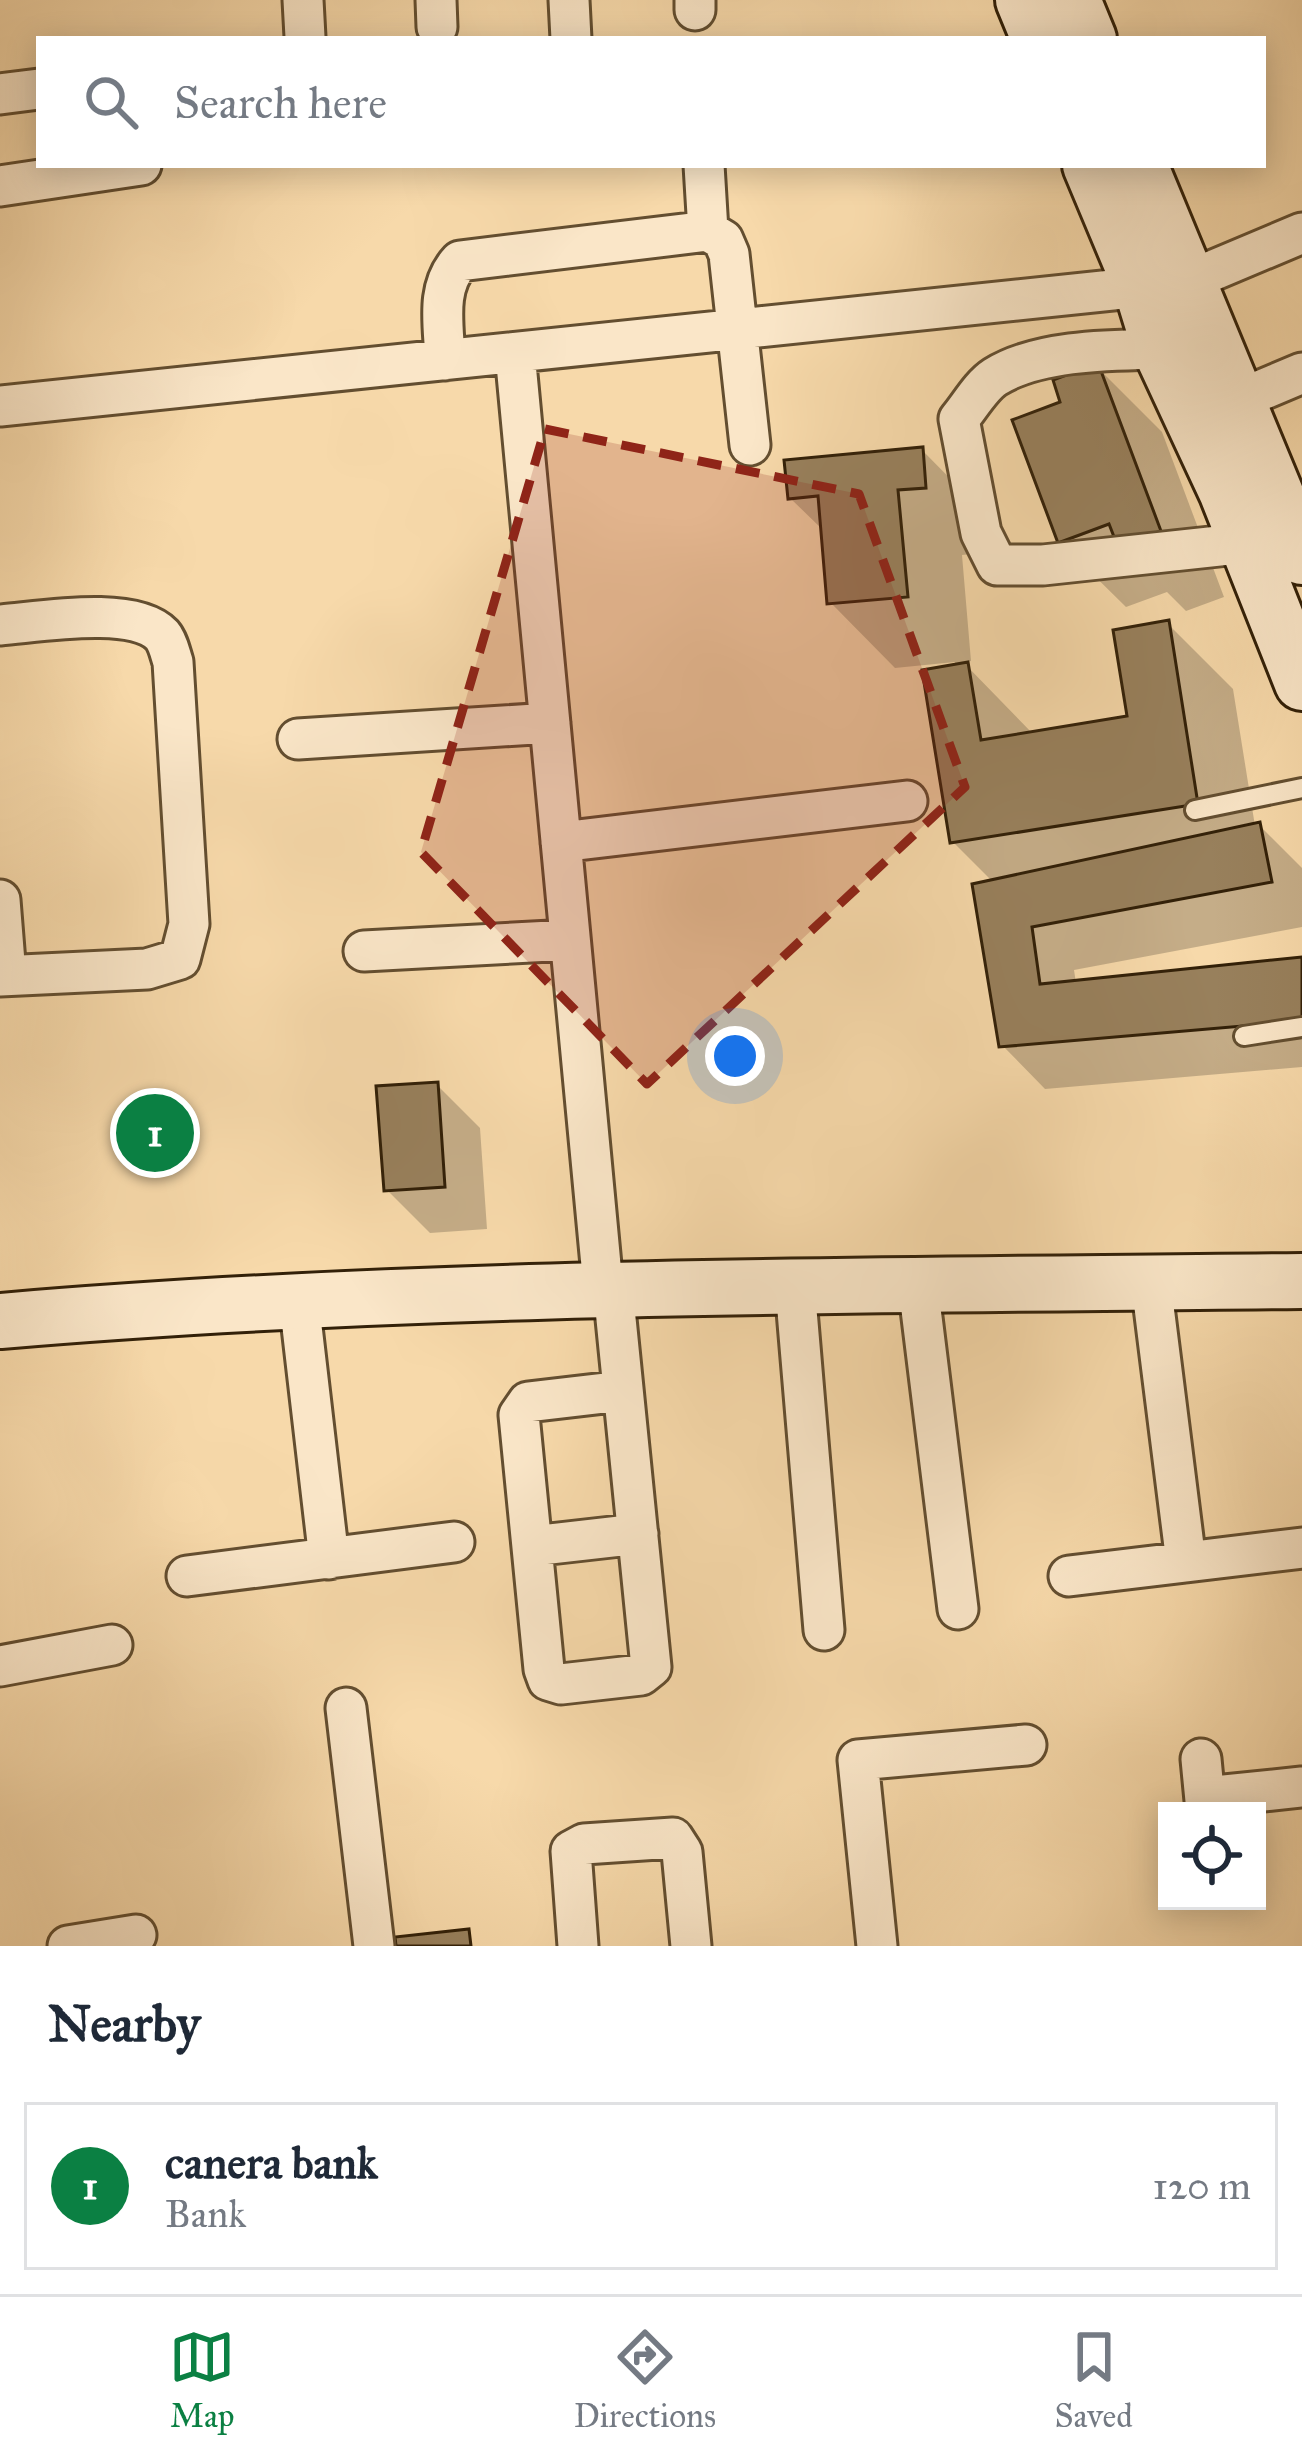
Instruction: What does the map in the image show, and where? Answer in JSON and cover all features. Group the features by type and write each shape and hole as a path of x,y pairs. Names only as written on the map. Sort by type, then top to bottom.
{"main road":[{"path":"1023,0 1038,36"},
{"path":"1073,0 1088,36"},
{"path":"1092,168 1238,400 1285,537 1302,683"},
{"path":"1141,168 1165,284 1160,349 1285,537"},
{"path":"0,1294 184,1280 607,1277 1302,1250"},
{"path":"0,1321 607,1277 795,1287 1302,1281"}],"street":[{"path":"569,0 571,36"},
{"path":"0,94 36,88"},
{"path":"0,186 121,168"},
{"path":"704,168 708,231"},
{"path":"445,360 443,291 448,274 460,261 708,231 723,240 729,254 750,445"},
{"path":"0,406 1165,284 1302,232"},
{"path":"1160,349 1096,350 1018,367 992,379 959,419 981,533 997,565 1043,565 1285,537"},
{"path":"515,353 570,940 607,1277 622,1391 638,1534 651,1667 641,1675 561,1684 548,1680 544,1669 519,1415 528,1402 622,1391"},
{"path":"1238,400 1302,374"},
{"path":"0,625 89,618 144,623 164,637 173,662 189,924 181,958 147,970 3,975 0,900"},
{"path":"298,739 550,723"},
{"path":"561,842 907,801"},
{"path":"364,950 570,940"},
{"path":"1151,1283 1186,1562"},
{"path":"918,1285 958,1609"},
{"path":"795,1287 824,1630"},
{"path":"299,1301 329,1558"},
{"path":"532,1546 638,1534"},
{"path":"187,1576 454,1542"},
{"path":"1069,1576 1302,1548"},
{"path":"0,1666 112,1645"},
{"path":"346,1708 374,1946"},
{"path":"877,1946 858,1760 1027,1745"},
{"path":"1204,1789 1302,1787"},
{"path":"578,1946 572,1851 584,1844 673,1838 682,1852 691,1946"},
{"path":"68,1946 136,1935"}],"lane":[{"path":"1195,810 1302,788"},
{"path":"1244,1036 1302,1028"}],"highlighted area":[{"path":"545,429 859,494 965,787 647,1084 421,852"}],"building":[{"path":"1098,363 1161,531 1118,547 1109,524 1058,543 1012,420 1060,402 1053,380"},
{"path":"923,447 926,488 898,490 908,597 827,604 818,496 788,499 784,460"},
{"path":"1169,620 1198,804 950,843 922,670 968,662 981,740 1127,716 1113,630"},
{"path":"1260,822 1272,882 1032,927 1040,984 1302,957 1302,1021 999,1047 972,884"},
{"path":"438,1082 445,1187 384,1191 376,1086"},
{"path":"469,1929 471,1946 396,1946 395,1937"}],"place":[{"name":"canera bank","path":"155,1133"}]}
